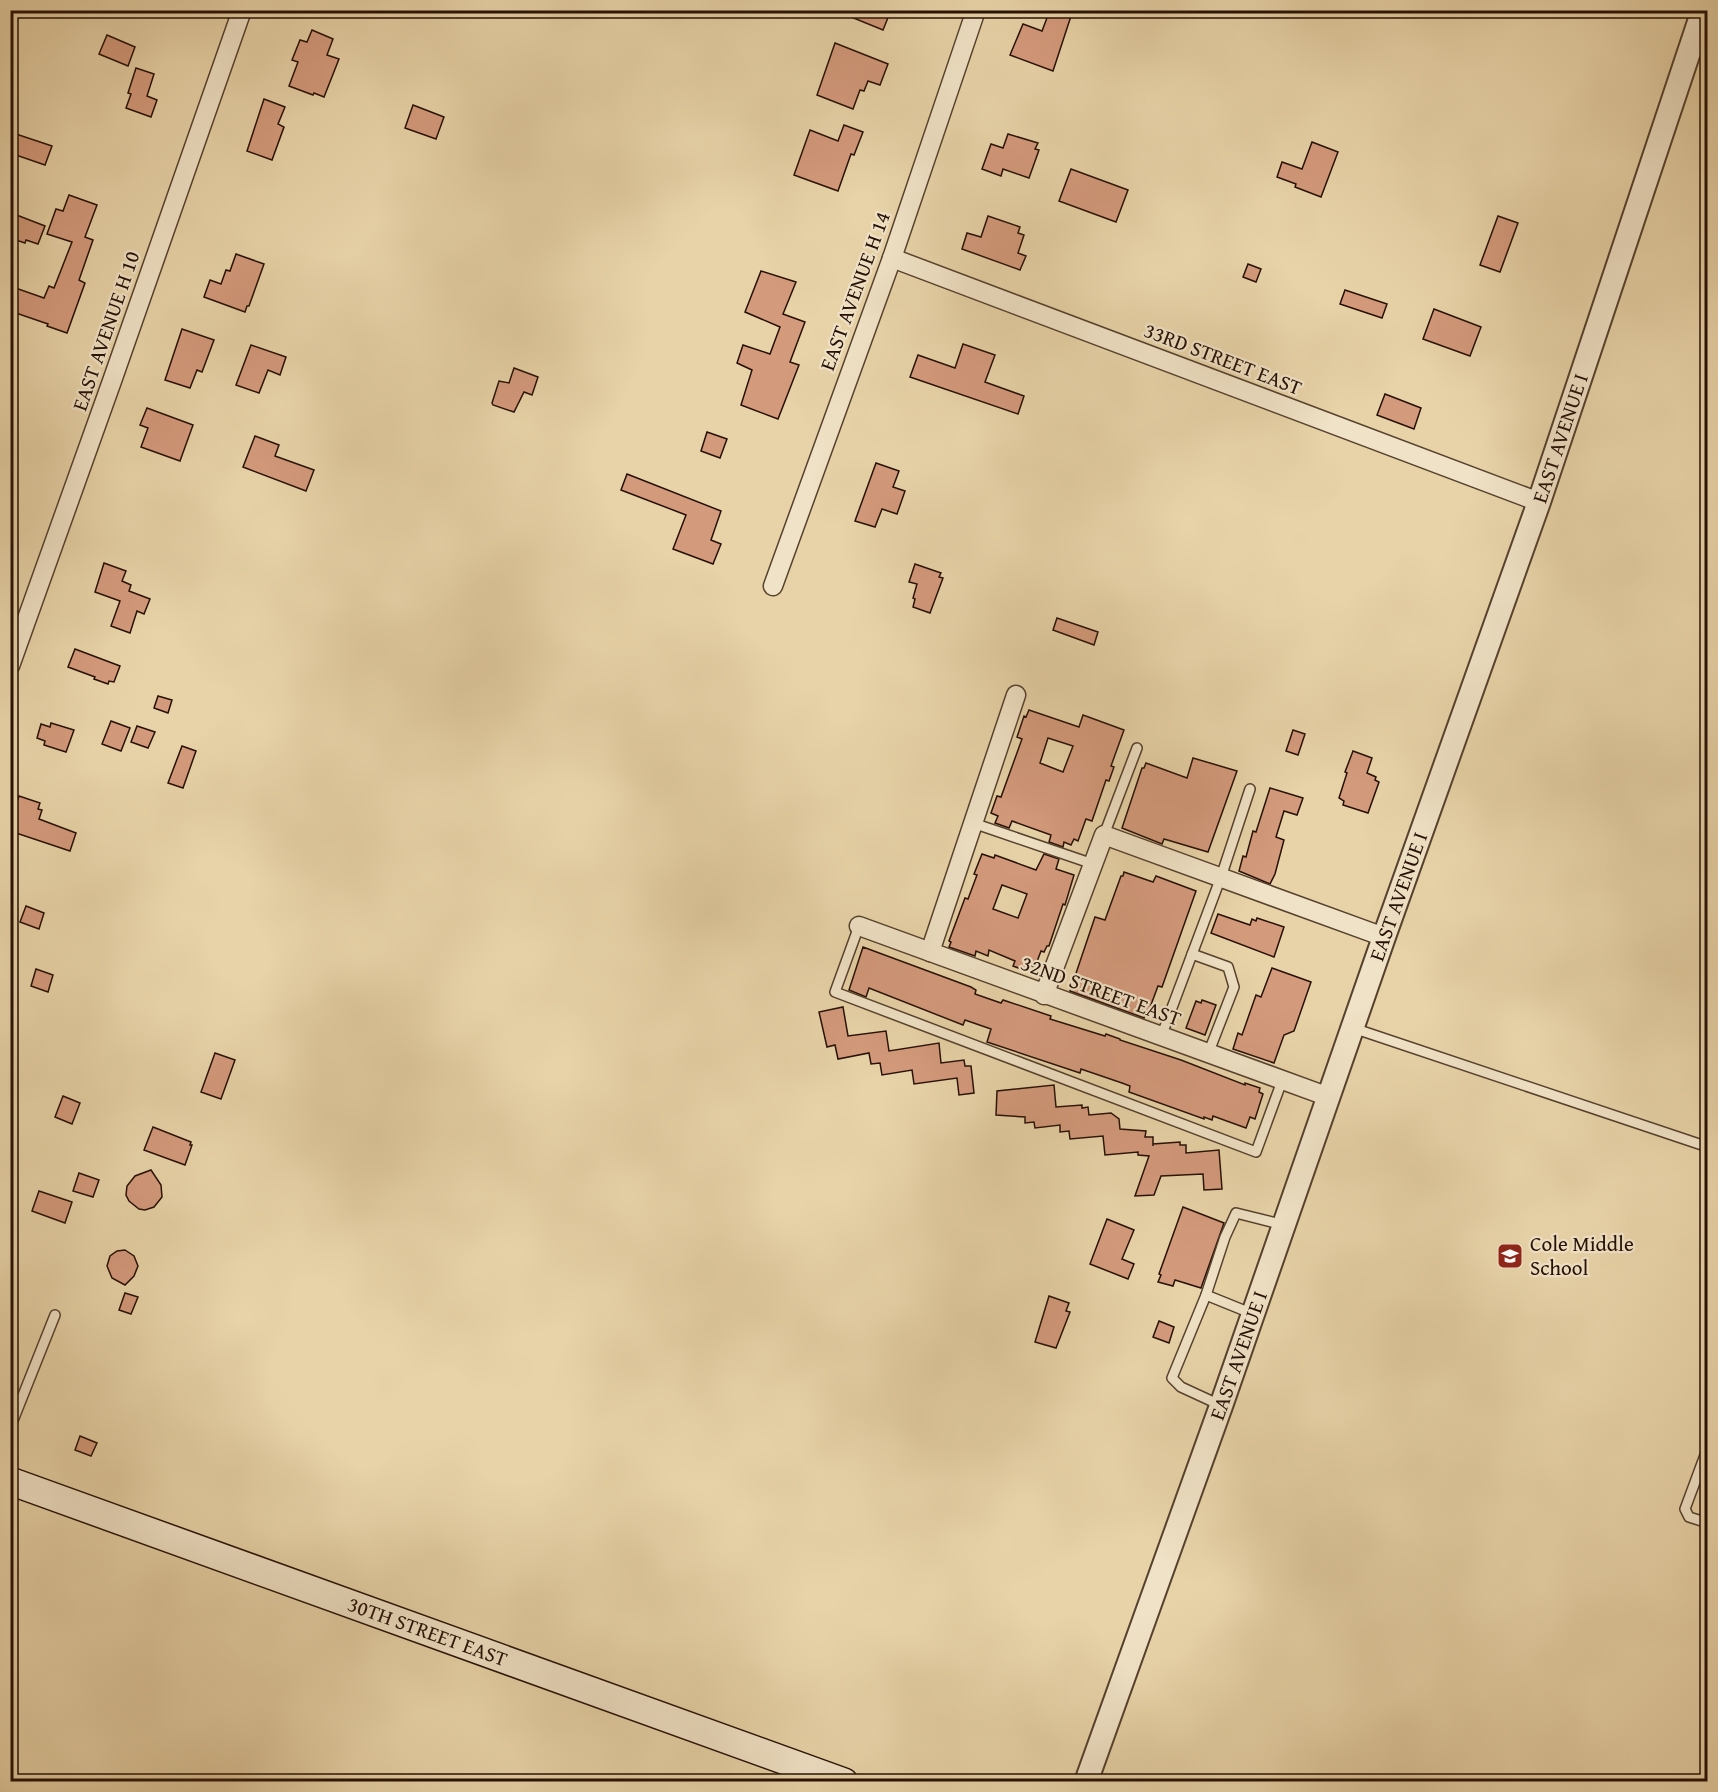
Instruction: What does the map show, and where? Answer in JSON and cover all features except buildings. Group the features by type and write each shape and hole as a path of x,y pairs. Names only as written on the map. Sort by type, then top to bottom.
{"main road":[{"name":"30TH STREET EAST","path":"10,1481 844,1782"}],"street":[{"name":"EAST AVENUE H 10","path":"10,666 242,10"},
{"name":"EAST AVENUE H 14","path":"773,586 892,258 976,10"},
{"name":"EAST AVENUE I","path":"1086,1782 1221,1406 1384,937 1539,502 1701,11"},
{"name":"33RD STREET EAST","path":"892,258 1539,502"},
{"path":"930,952 1016,695"},
{"path":"1044,995 1104,835 1384,937"},
{"name":"32ND STREET EAST","path":"859,926 1329,1097"}],"lane":[{"path":"1104,835 1137,748"},
{"path":"1161,1037 1221,877 1250,789"},
{"path":"973,823 1093,864"},
{"path":"859,926 835,992 1256,1152 1282,1081"},
{"path":"1192,954 1228,968 1234,987 1208,1054"},
{"path":"1353,1028 1707,1147"},
{"path":"1221,1406 1181,1387 1172,1378 1206,1295 1225,1236 1236,1213 1284,1225"},
{"path":"1206,1295 1253,1314"},
{"path":"10,1428 55,1315"},
{"path":"1707,1447 1685,1509 1689,1517 1707,1524"}],"place":[{"name":"Cole Middle School","path":"1510,1256"}]}
